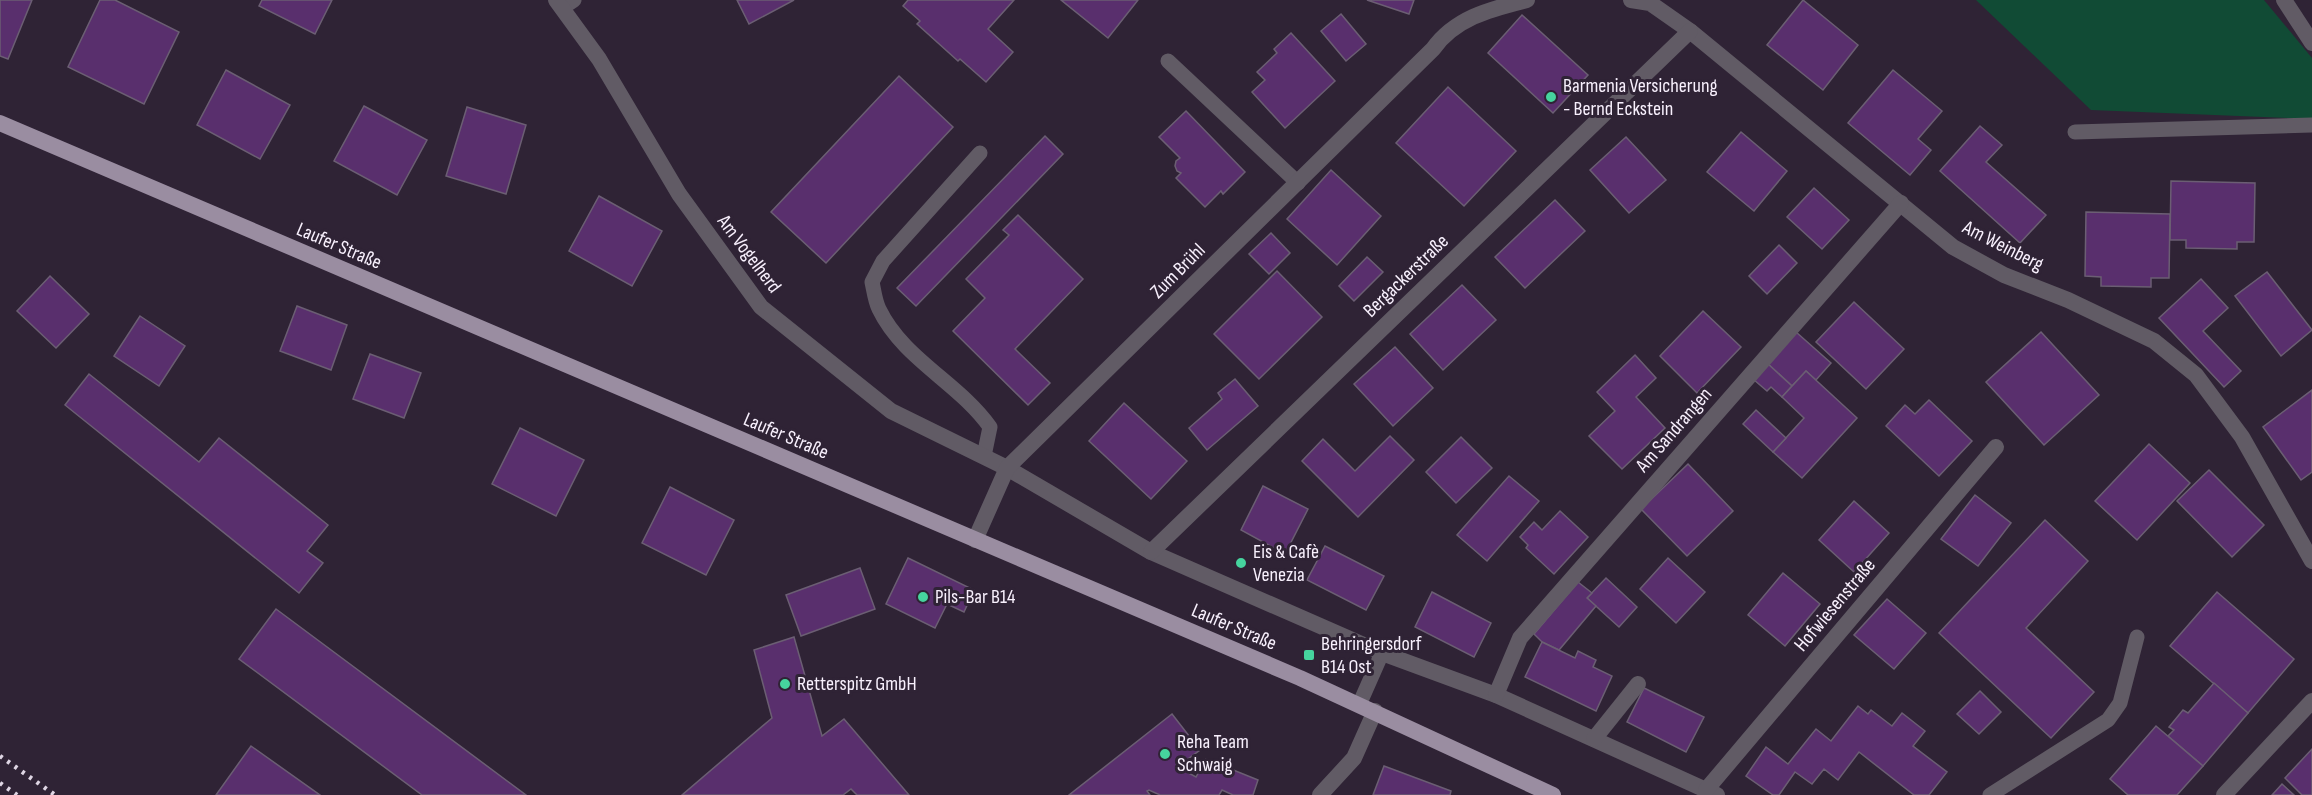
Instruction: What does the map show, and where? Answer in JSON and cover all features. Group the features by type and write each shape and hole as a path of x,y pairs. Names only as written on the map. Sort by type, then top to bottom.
{"main road":[{"name":"Laufer Straße","path":"0,123 1367,708 1553,795"}],"street":[{"name":"Zum Brühl","path":"975,540 1007,468 1434,49 1440,40 1461,21 1527,0"},
{"name":"Am Weinberg","path":"1631,0 1650,3 1690,31 1953,247 2004,275 2068,300 2154,340 2196,375 2242,437 2312,561"},
{"path":"2284,0 2312,44"},
{"name":"Am Vogelherd","path":"564,3 679,194 761,307 891,411 1007,468"},
{"name":"Bergackerstraße","path":"1151,552 1690,31"},
{"name":"Am Sandrangen","path":"1496,695 1520,638 1900,203"},
{"name":"Hofwiesenstraße","path":"1711,792 1996,447"},
{"name":"Laufer Straße","path":"1007,468 1151,552 1382,653 1496,695 1711,792"},
{"path":"1594,739 1638,684"},
{"path":"2224,795 2312,701"},
{"path":"1320,795 1354,758 1367,708"}],"lane":[{"path":"1168,61 1298,183"},
{"path":"2075,132 2312,125"},
{"path":"980,153 883,261 872,282 878,308 901,342 979,412 990,427 984,456"},
{"path":"1990,795 2108,720 2120,703 2137,637"},
{"path":"1367,708 1382,653"}],"green space":[{"path":"1976,0 2264,0 2312,58 2312,119 2091,110"}],"building":[{"path":"0,0 32,0 8,59 0,56"},
{"path":"100,0 115,0 179,32 144,104 68,67"},
{"path":"262,0 332,0 315,34 259,6"},
{"path":"737,0 794,0 749,24"},
{"path":"908,0 1014,0 988,29 1013,52 986,82 960,59 958,61 917,24 920,21 903,6"},
{"path":"1061,0 1138,0 1108,38"},
{"path":"1367,0 1414,0 1409,14"},
{"path":"1803,0 1858,45 1823,90 1767,45"},
{"path":"1341,14 1366,44 1346,61 1321,31"},
{"path":"1522,15 1588,75 1553,113 1488,53"},
{"path":"1291,33 1335,81 1285,128 1252,92 1265,80 1257,72 1277,53 1274,49"},
{"path":"226,70 290,105 260,159 197,125"},
{"path":"1893,70 1942,111 1918,139 1931,150 1910,175 1848,123"},
{"path":"899,76 953,127 826,263 771,212"},
{"path":"1448,87 1516,151 1464,206 1396,143"},
{"path":"364,106 427,140 397,195 334,161"},
{"path":"467,107 526,125 506,194 446,176"},
{"path":"1186,111 1245,172 1223,194 1221,191 1205,207 1176,178 1181,173 1175,166 1176,161 1180,158 1159,137"},
{"path":"1980,126 2002,145 1986,162 2046,215 2020,243 1940,171"},
{"path":"1741,132 1787,171 1754,211 1707,172"},
{"path":"1045,136 1063,154 916,306 897,288"},
{"path":"1626,137 1666,180 1629,213 1590,170"},
{"path":"1331,170 1381,216 1337,265 1287,219"},
{"path":"2171,181 2255,183 2254,242 2237,242 2237,249 2186,248 2186,240 2170,240"},
{"path":"1814,188 1849,220 1822,249 1787,217"},
{"path":"599,196 662,231 632,286 569,251"},
{"path":"1555,200 1585,231 1525,288 1495,257"},
{"path":"2086,212 2170,214 2169,278 2151,278 2151,287 2101,286 2101,277 2085,276"},
{"path":"1018,215 1083,279 1015,349 1050,383 1028,405 953,331 985,298 966,279 1009,235 1003,230"},
{"path":"1271,233 1290,253 1269,274 1249,254"},
{"path":"1779,245 1797,263 1767,294 1749,276"},
{"path":"1367,257 1383,272 1354,301 1339,286"},
{"path":"1277,271 1322,317 1259,379 1214,334"},
{"path":"2267,272 2312,330 2281,356 2235,296"},
{"path":"50,276 89,314 56,348 17,311"},
{"path":"2201,279 2228,308 2203,331 2241,371 2224,387 2159,318"},
{"path":"1462,285 1496,320 1443,370 1410,334"},
{"path":"1854,302 1904,349 1866,389 1816,342"},
{"path":"297,306 347,325 331,370 280,351"},
{"path":"1703,311 1741,347 1697,393 1660,356"},
{"path":"140,316 185,346 159,386 114,356"},
{"path":"1796,332 1831,363 1816,380 1806,371 1792,386 1767,363"},
{"path":"2041,332 2099,395 2044,445 1986,382"},
{"path":"1395,347 1433,388 1393,426 1354,384"},
{"path":"370,354 421,373 404,418 353,399"},
{"path":"1635,355 1656,378 1636,397 1665,428 1622,469 1589,436 1615,411 1597,392"},
{"path":"1767,363 1792,386 1782,397 1771,387 1767,391 1753,379"},
{"path":"1806,371 1857,418 1802,478 1773,452 1804,418 1782,397"},
{"path":"89,374 199,462 219,438 328,525 307,551 323,563 299,593 65,405"},
{"path":"1235,379 1258,406 1207,450 1189,428 1222,399 1218,393"},
{"path":"2312,390 2312,472 2301,480 2263,427"},
{"path":"1929,400 1972,441 1939,476 1886,426 1905,405 1915,414"},
{"path":"1124,403 1187,461 1151,499 1089,441"},
{"path":"1756,410 1786,438 1773,452 1743,424"},
{"path":"520,428 584,460 556,516 492,484"},
{"path":"1390,436 1414,460 1358,517 1302,461 1323,439 1355,471"},
{"path":"1461,437 1492,468 1456,503 1426,472"},
{"path":"2149,444 2190,483 2137,540 2095,501"},
{"path":"1688,464 1733,511 1687,556 1641,509"},
{"path":"2209,470 2264,525 2232,557 2177,501"},
{"path":"1509,476 1539,501 1487,561 1457,535"},
{"path":"1263,486 1308,509 1285,554 1241,530"},
{"path":"670,487 734,520 706,575 642,543"},
{"path":"1975,495 2011,523 1978,566 1941,539"},
{"path":"1854,501 1889,533 1854,572 1819,540"},
{"path":"1560,511 1588,537 1554,574 1526,548 1528,545 1520,537 1534,522 1542,530"},
{"path":"2045,520 2088,561 2026,628 2094,692 2051,738 1939,633"},
{"path":"1325,546 1384,576 1366,610 1307,580"},
{"path":"908,558 974,590 964,612 947,604 935,628 886,604"},
{"path":"1668,558 1705,592 1676,623 1640,589"},
{"path":"860,568 875,609 801,636 786,595"},
{"path":"1783,573 1820,604 1785,646 1748,615"},
{"path":"1606,578 1637,607 1619,627 1587,598"},
{"path":"1578,582 1592,593 1587,598 1596,606 1559,650 1542,642 1534,634"},
{"path":"1432,592 1491,623 1474,657 1415,627"},
{"path":"2217,592 2294,659 2248,713 2170,646"},
{"path":"1887,599 1926,633 1894,669 1854,635"},
{"path":"276,609 526,795 422,795 239,659"},
{"name":"Retterspitz GmbH","path":"794,637 822,736 844,719 909,795 857,795 851,789 843,795 682,795 772,718 754,650"},
{"path":"1542,642 1575,658 1578,651 1596,660 1593,667 1612,676 1596,711 1525,677"},
{"path":"2214,683 2248,713 2203,766 2168,736 2174,730 2169,727 2183,710 2188,713"},
{"path":"1644,688 1704,717 1686,752 1627,722"},
{"path":"1980,691 2001,712 1979,734 1957,714"},
{"path":"1858,706 1868,714 1871,710 1892,726 1902,713 1925,731 1913,746 1947,772 1929,795 1914,795 1859,752 1838,780 1824,769 1812,784 1795,772 1779,795 1773,795 1746,776 1766,747 1788,764 1816,729 1831,741"},
{"path":"1172,714 1200,750 1177,767 1196,777 1206,759 1258,780 1253,795 1233,795 1222,790 1219,795 1160,795 1149,790 1147,791 1150,795 1069,795"},
{"path":"2156,726 2203,766 2177,795 2128,795 2110,779"},
{"path":"251,746 320,795 216,795"},
{"path":"2312,749 2312,795 2302,795 2285,778"},
{"path":"1384,766 1451,791 1450,795 1373,795"},
{"path":"2282,784 2294,795 2272,795"}],"railway":[{"path":"0,756 55,795"},
{"path":"0,783 17,795"}],"place":[{"name":"Barmenia Versicherung - Bernd Eckstein","path":"1551,97"},
{"name":"Eis & Cafè Venezia","path":"1241,563"},
{"name":"Pils-Bar B14","path":"923,597"},
{"name":"Behringersdorf B14 Ost","path":"1309,655"},
{"name":"Retterspitz GmbH","path":"785,684"},
{"name":"Reha Team Schwaig","path":"1165,754"}]}
